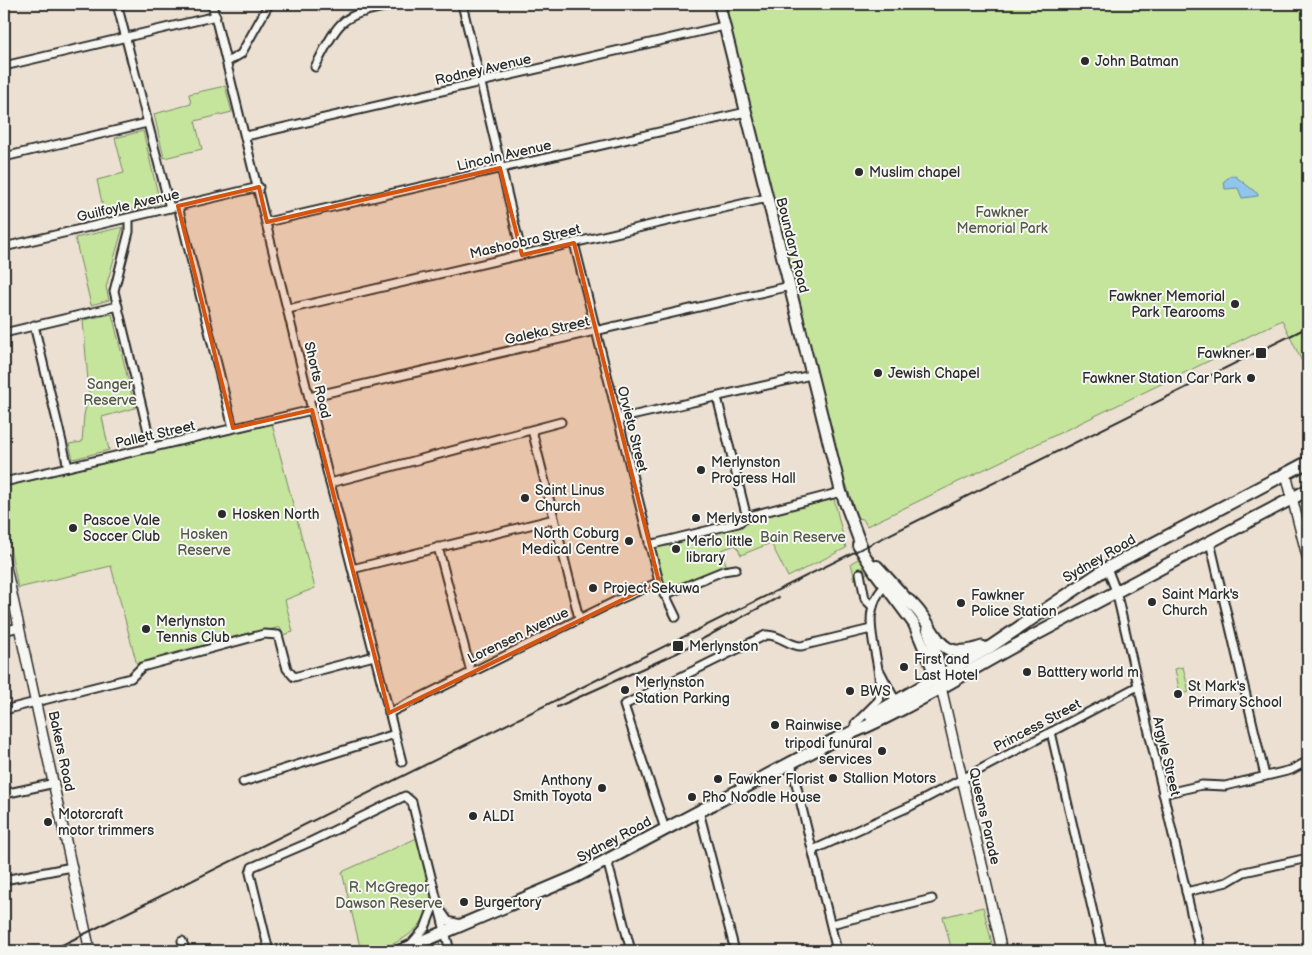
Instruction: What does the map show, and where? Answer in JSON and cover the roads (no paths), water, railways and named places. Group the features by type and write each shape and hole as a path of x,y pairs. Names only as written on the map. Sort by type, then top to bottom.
{"highway":[{"name":"Sydney Road","path":"404,950 563,882 791,762 836,739 858,731 940,681 1107,568 1308,462"},
{"name":"Sydney Road","path":"836,739 855,724 898,701 1116,591 1308,490"},
{"path":"909,601 918,609 938,640 948,649 965,652 1000,641"}],"main road":[{"name":"Boundary Road","path":"719,4 841,492 863,550 890,585 920,634 940,681"},
{"name":"Boundary Road","path":"890,585 909,601 927,629 940,681"}],"street":[{"path":"118,4 170,208"},
{"name":"Shorts Road","path":"212,4 259,187 330,483 402,762"},
{"path":"227,62 239,57 269,4"},
{"path":"363,4 365,12"},
{"path":"314,67 342,23 365,12 400,4"},
{"path":"462,4 479,82 522,255"},
{"path":"4,66 216,16"},
{"name":"Rodney Avenue","path":"246,136 724,26"},
{"name":"Lincoln Avenue","path":"267,222 746,112"},
{"path":"4,157 147,123"},
{"name":"Guilfoyle Avenue","path":"4,248 259,187"},
{"name":"Mashoobra Street","path":"288,309 768,198"},
{"path":"178,206 232,428"},
{"path":"129,218 129,232 114,286 152,448"},
{"name":"Orvieto Street","path":"574,243 659,582 676,617"},
{"name":"Galeka Street","path":"309,397 790,286"},
{"path":"4,333 118,306"},
{"path":"34,325 68,468"},
{"path":"618,420 812,375"},
{"path":"717,396 746,518"},
{"name":"Pallett Street","path":"4,482 312,410"},
{"path":"330,483 561,422"},
{"path":"532,430 579,618"},
{"path":"1286,474 1308,560"},
{"path":"649,545 738,523 746,518 841,492"},
{"path":"352,569 554,519"},
{"path":"1210,542 1265,776"},
{"path":"438,547 471,672"},
{"name":"Bakers Road","path":"4,558 55,783 90,951"},
{"name":"Argyle Street","path":"1107,568 1116,591 1200,951"},
{"path":"664,595 723,571 736,569"},
{"path":"860,573 866,601 874,603"},
{"name":"Lorensen Avenue","path":"389,713 579,618 659,582"},
{"path":"890,585 874,603 870,616 880,670 893,696 898,701"},
{"path":"4,631 19,627"},
{"path":"664,829 624,705 766,636 773,636 798,646 871,629"},
{"path":"4,710 131,678 142,667 264,634 278,635 288,669 294,677 374,656"},
{"path":"855,724 879,700 880,670"},
{"name":"Queens Parade","path":"940,681 1002,951"},
{"name":"Princess Street","path":"813,850 911,806 1138,686"},
{"path":"1051,732 1102,951"},
{"path":"243,782 395,734"},
{"path":"1163,794 1202,785 1226,786 1291,770 1308,761"},
{"path":"791,762 838,951"},
{"path":"4,794 55,783"},
{"path":"269,951 250,873 252,867 308,843 403,797 408,797 412,802 450,951"},
{"path":"699,811 735,951"},
{"path":"1186,892 1227,882 1244,872 1308,858"},
{"path":"607,860 632,951"},
{"path":"4,880 72,867"},
{"path":"831,924 932,899"},
{"path":"436,901 448,921 464,924"},
{"path":"404,950 425,928 436,901"},
{"path":"182,941 186,951"},
{"path":"1294,951 1308,949"}],"water":[{"path":"1231,176 1235,176 1258,194 1258,196 1242,198 1238,188 1225,189 1224,181"}],"railway":[{"path":"50,951 1308,327"},
{"path":"557,707 677,653 779,597"}],"place":[{"name":"John Batman","path":"1085,61"},
{"name":"Muslim chapel","path":"859,172"},
{"name":"Fawkner Memorial Park Tearooms","path":"1235,304"},
{"name":"Fawkner","path":"1261,353"},
{"name":"Jewish Chapel","path":"878,373"},
{"name":"Fawkner Station Car Park","path":"1251,378"},
{"name":"Merlynston Progress Hall","path":"701,470"},
{"name":"Saint Linus Church","path":"525,498"},
{"name":"Hosken North","path":"222,514"},
{"name":"Merlyston","path":"696,518"},
{"name":"Pascoe Vale Soccer Club","path":"73,528"},
{"name":"North Coburg Medical Centre","path":"629,541"},
{"name":"Merlo little library","path":"676,549"},
{"name":"Project Sekuwa","path":"593,588"},
{"name":"Saint Mark's Church","path":"1152,602"},
{"name":"Fawkner Police Station","path":"961,603"},
{"name":"Merlynston Tennis Club","path":"146,629"},
{"name":"Merlynston","path":"678,646"},
{"name":"First and Last Hotel","path":"904,667"},
{"name":"Batttery world m","path":"1027,672"},
{"name":"Merlynston Station Parking","path":"625,690"},
{"name":"BWS","path":"850,691"},
{"name":"St Mark's Primary School","path":"1178,694"},
{"name":"Rainwise","path":"775,725"},
{"name":"tripodi funural services","path":"882,751"},
{"name":"Stallion Motors","path":"833,778"},
{"name":"Fawkner Florist","path":"718,779"},
{"name":"Anthony Smith Toyota","path":"602,788"},
{"name":"Pho Noodle House","path":"692,797"},
{"name":"ALDI","path":"473,816"},
{"name":"Motorcraft motor trimmers","path":"48,822"},
{"name":"Burgertory","path":"464,902"}],"park label":[{"name":"Fawkner Memorial Park","path":"1002,220"},
{"name":"Sanger Reserve","path":"110,392"},
{"name":"Bain Reserve","path":"803,537"},
{"name":"Hosken Reserve","path":"204,542"},
{"name":"R. McGregor Dawson Reserve","path":"389,896"}]}
